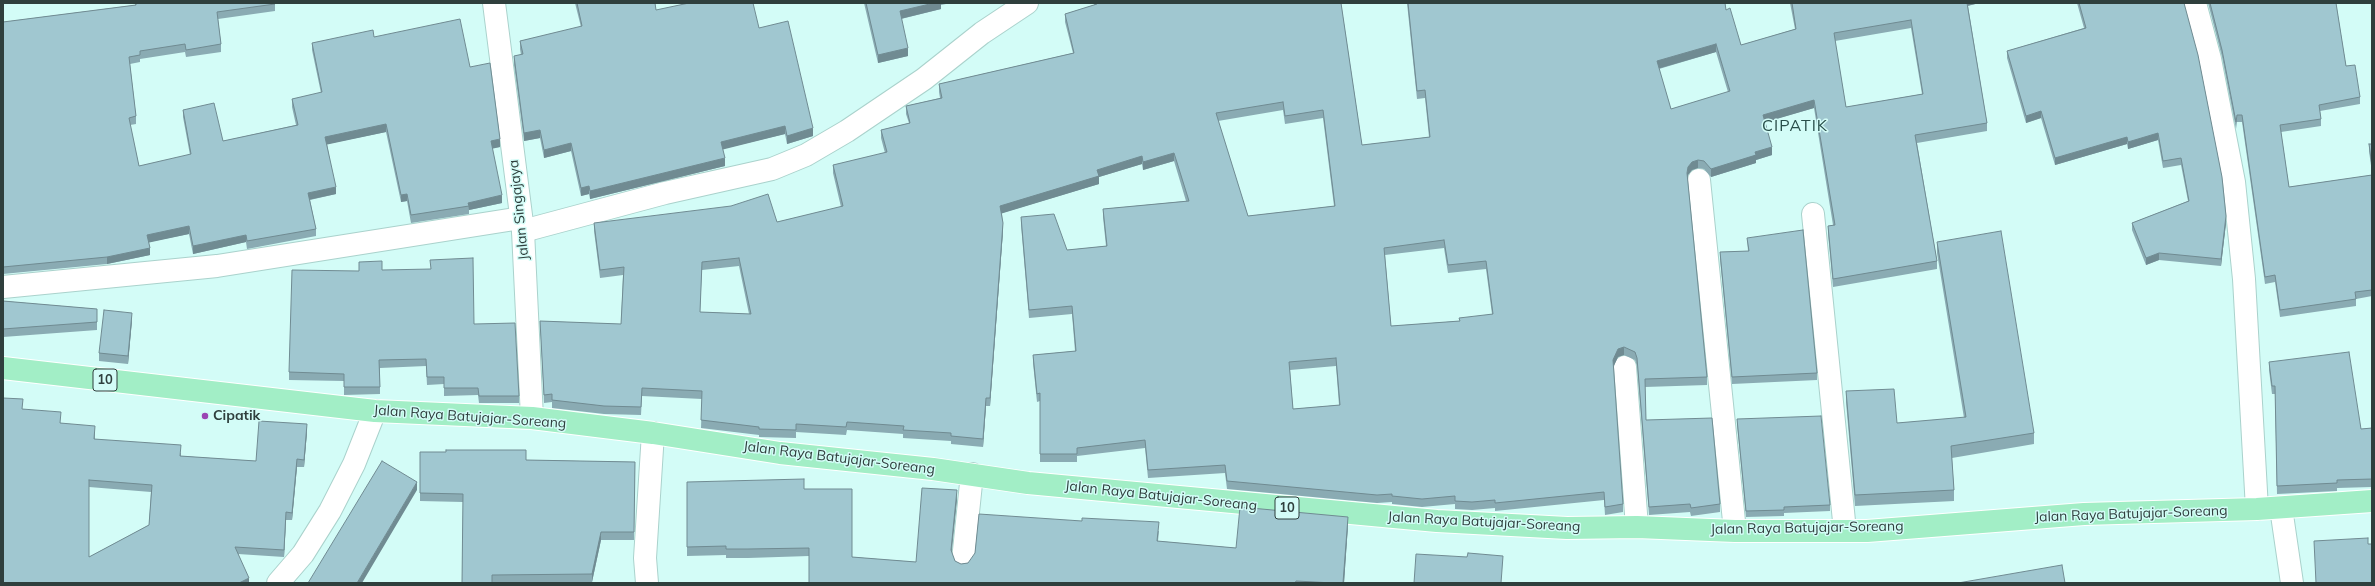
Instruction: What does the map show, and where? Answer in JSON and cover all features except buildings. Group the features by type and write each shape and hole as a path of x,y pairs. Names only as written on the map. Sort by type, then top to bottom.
{"highway":[{"name":"Jalan Raya Batujajar-Soreang","path":"3,368 375,411 532,418 653,433 780,453 972,474 1028,483 1437,522 1567,528 1637,527 1735,531 1867,531 2084,514 2281,508 2372,501"}],"street":[{"name":"Jalan Singajaya","path":"494,3 504,72 522,224 532,418"},
{"path":"3,287 217,266 522,224 772,169 806,155 847,131 924,79 982,33 1027,3"},
{"path":"2195,3 2210,59 2234,182 2244,279 2256,509"},
{"path":"1699,180 1735,531"},
{"path":"1812,214 1845,531"},
{"path":"1624,367 1637,527"},
{"path":"278,583 303,554 330,511 354,464 375,411"},
{"path":"647,583 645,558 653,433"},
{"path":"963,560 972,474"},
{"path":"2281,508 2292,583"}],"place":[{"name":"Cipatik","path":"205,416"}],"district":[{"name":"CIPATIK","path":"1795,126"}]}
